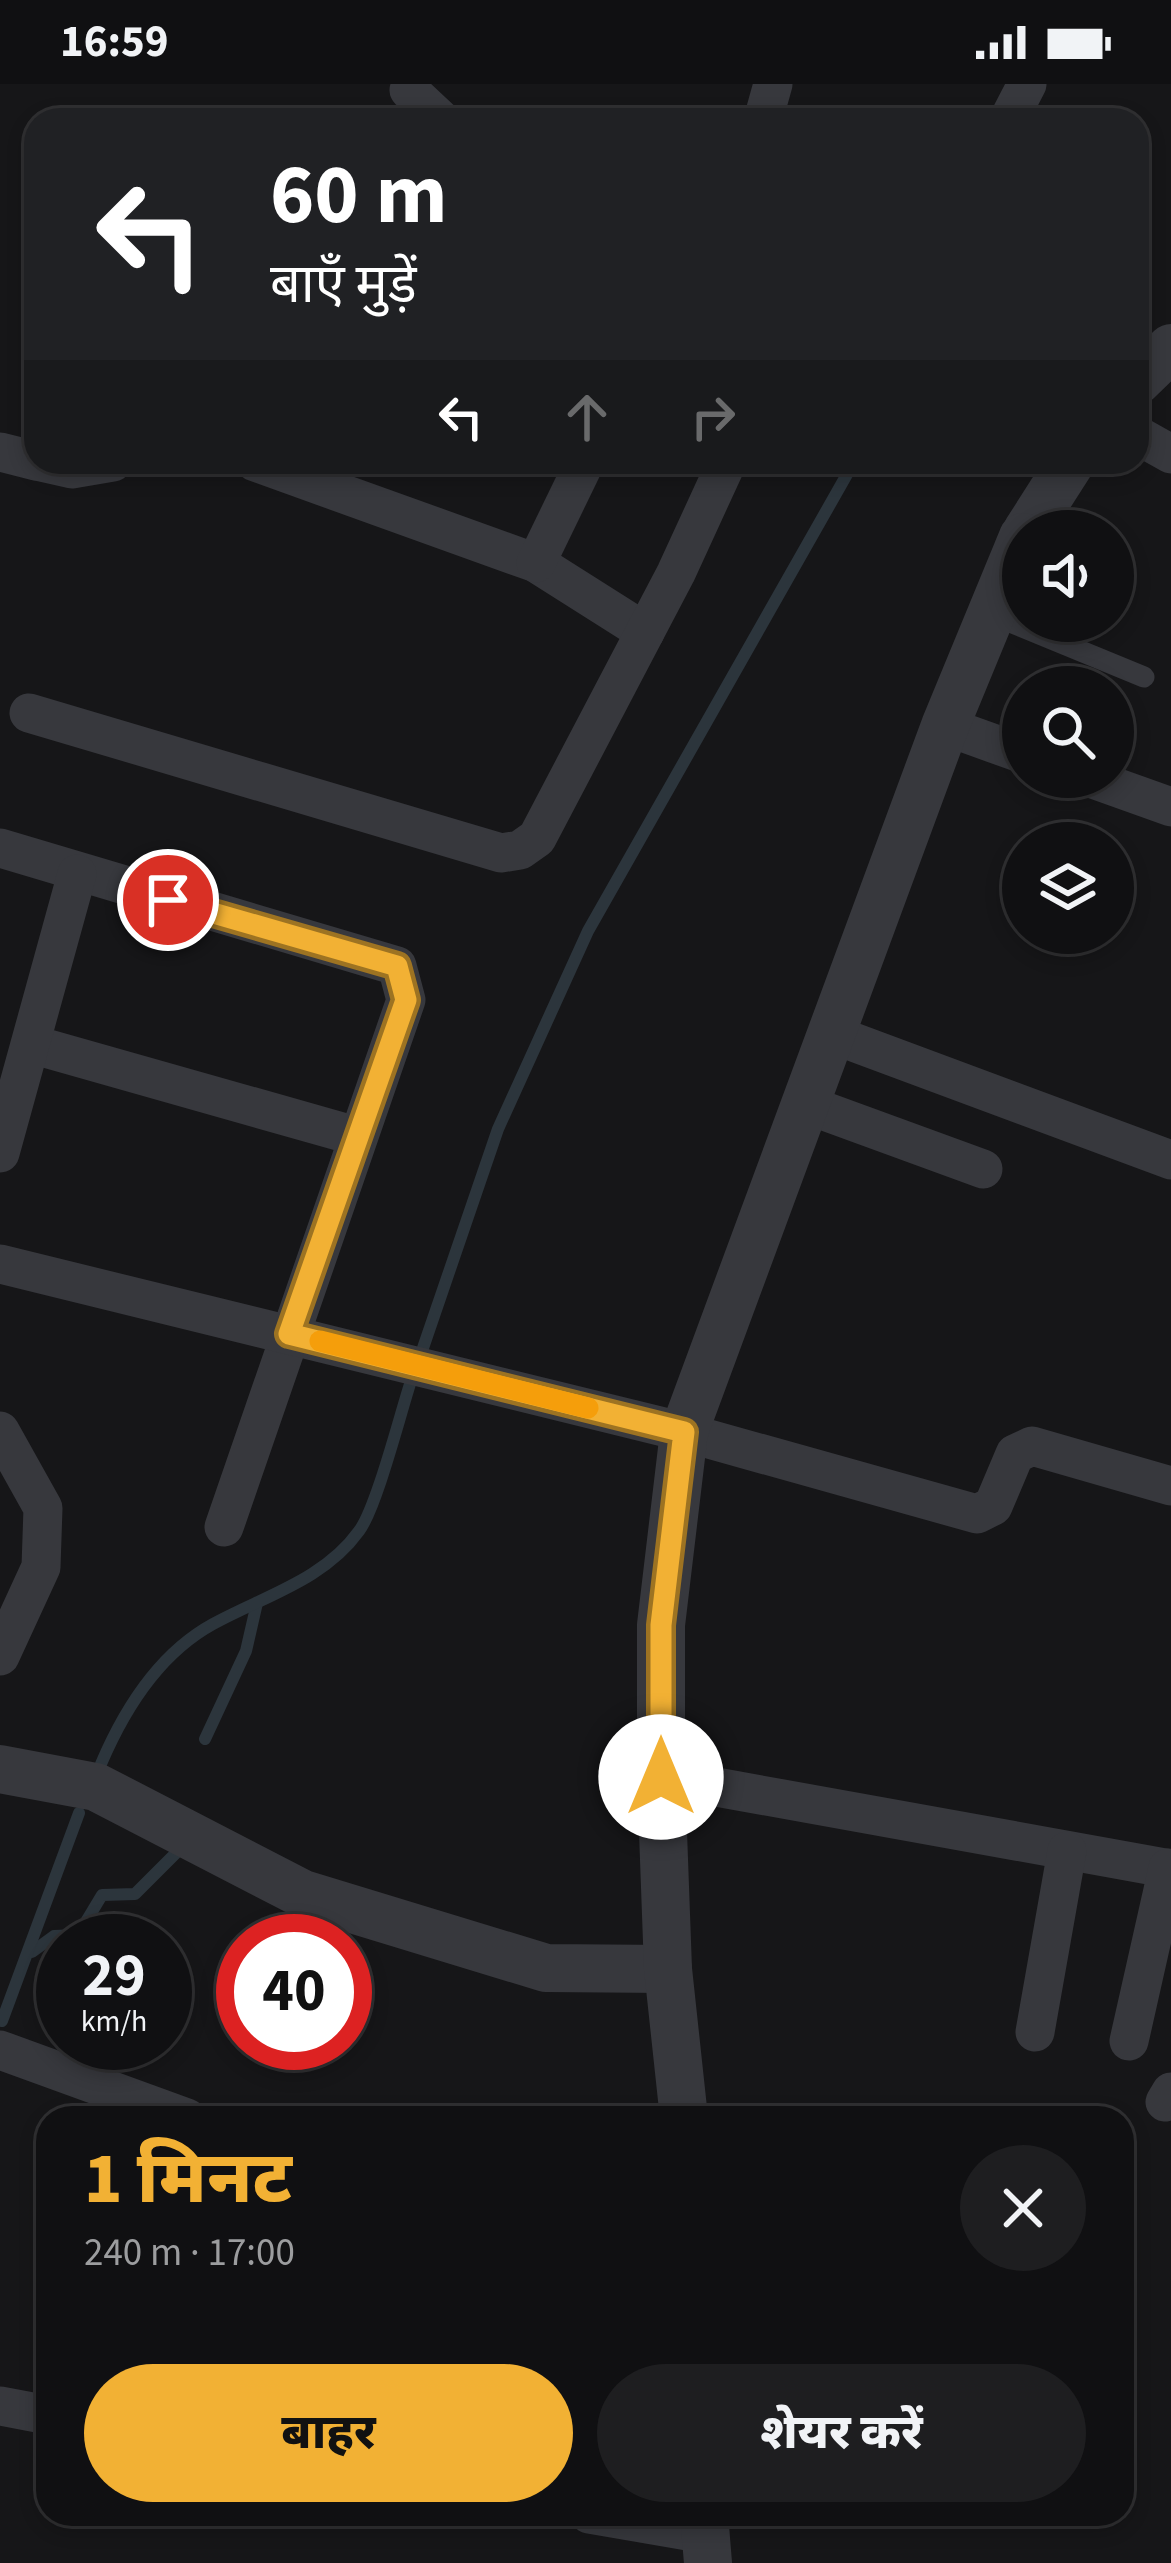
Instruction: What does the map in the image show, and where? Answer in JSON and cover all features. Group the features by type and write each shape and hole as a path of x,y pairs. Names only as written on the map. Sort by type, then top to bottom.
{"street":[{"path":"410,90 429,108"},
{"path":"1149,369 1171,348"},
{"path":"288,474 536,563 645,632"},
{"path":"536,563 579,474"},
{"path":"28,712 501,853 520,850 537,838 721,474"},
{"path":"1040,510 1063,474"},
{"path":"683,2106 668,1969 661,1625 684,1432 945,726 1002,592"},
{"path":"945,726 1002,746"},
{"path":"1134,794 1171,807"},
{"path":"0,848 397,966 406,1000 224,1527"},
{"path":"0,1153 76,874"},
{"path":"830,1033 1171,1160"},
{"path":"31,1044 356,1136"},
{"path":"805,1104 982,1169"},
{"path":"0,1264 684,1432 977,1514 993,1506 1022,1447 1171,1486"},
{"path":"0,1431 43,1508 41,1567 0,1655"},
{"path":"0,1769 96,1787 303,1894 546,1968 668,1969"},
{"path":"661,1777 1170,1869 1130,2042"},
{"path":"1035,2032 1067,1851"},
{"path":"0,2050 154,2106"},
{"path":"0,2406 36,2413"},
{"path":"650,2526 706,2537"}],"lane":[{"path":"993,615 1144,677"}],"waterway":[{"path":"423,1348 498,1129 588,931 847,474"},
{"path":"101,1764 133,1704 176,1651 213,1624 311,1575 359,1531 380,1483 410,1384"},
{"path":"205,1739 246,1651 257,1603"},
{"path":"2,2021 79,1813"},
{"path":"32,1952 54,1936 78,1935 102,1895 135,1894 181,1848"}],"slow traffic":[{"path":"320,1341 588,1408"}],"route":[{"path":"168,900 397,966 405,981 406,1000 289,1334 684,1432 661,1625 661,1777"}]}
